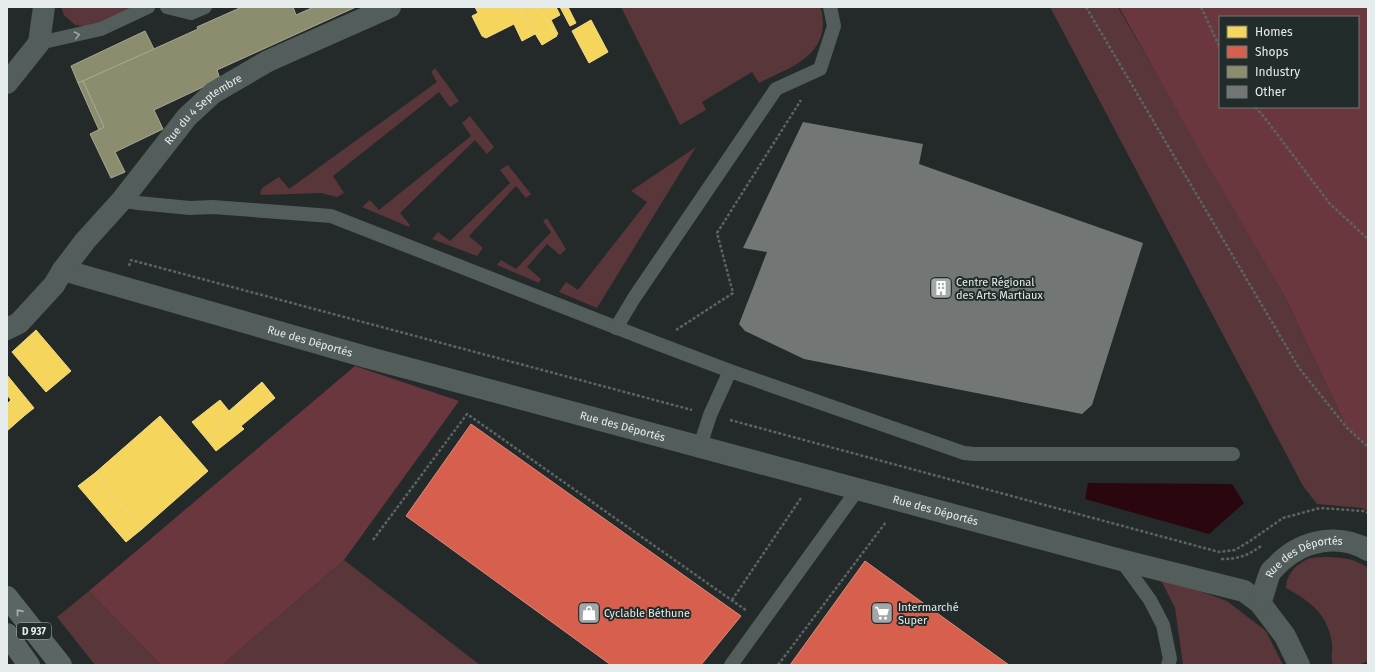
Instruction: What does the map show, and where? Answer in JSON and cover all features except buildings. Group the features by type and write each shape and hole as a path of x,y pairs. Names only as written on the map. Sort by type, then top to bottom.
{"main road":[{"name":"D 937","path":"7,597 61,665"},
{"name":"D 937","path":"7,634 29,665"}],"street":[{"path":"7,83 39,43 44,7"},
{"name":"Rue du 4 Septembre","path":"64,270 85,242 122,200 188,117 213,93 268,61 390,7"},
{"path":"7,329 19,322 54,286 64,270"},
{"name":"Rue des Déportés","path":"64,270 373,359 903,500 1121,560 1244,591 1260,603 1285,636 1299,665"},
{"name":"Rue des Déportés","path":"1260,603 1271,571 1290,553 1313,542 1337,540 1360,546 1368,550"}],"lane":[{"path":"39,43 101,29 148,7"},
{"path":"167,7 191,13 205,7"},
{"path":"616,328 634,298 776,88 820,69 834,26 830,7"},
{"path":"122,200 190,208 213,208 331,216 730,371 964,453 1233,454"},
{"path":"700,446 710,415 730,371"},
{"path":"731,665 858,489"},
{"path":"1121,560 1150,600 1163,625 1170,659 1168,665"}],"path":[{"path":"1086,7 1299,368 1347,428 1368,447"},
{"path":"1201,7 1219,46"},
{"path":"656,343 733,293 717,233 820,69"},
{"path":"1256,108 1330,204 1368,239"},
{"path":"128,270 131,260 1219,552 1234,550 1250,542 1283,518 1320,508 1363,511 1368,513"},
{"path":"373,540 467,414 762,621"},
{"path":"732,600 815,477"},
{"path":"778,665 903,500"}],"shaded area":[{"path":"61,7 140,7 91,27 75,25 64,15"},
{"path":"621,7 820,7 823,22 822,34 817,45 810,54 801,61 759,83 752,72 702,102 706,110 680,125"},
{"path":"1050,7 1118,7 1286,299 1347,428 1368,447 1368,511 1362,508 1317,504 1303,486"},
{"path":"1119,7 1368,7 1368,447 1347,428 1286,299 1198,148"},
{"path":"435,68 459,101 450,107 439,92 333,176 344,193 337,197 321,193 262,195 260,193 262,188 279,177 289,189 437,82 431,72"},
{"path":"470,116 494,147 487,154 475,140 400,213 410,225 409,227 362,207 370,200 379,210 471,136 462,123"},
{"path":"696,147 597,308 559,292 566,282 578,290 647,202 631,191"},
{"path":"508,165 531,194 526,198 516,186 469,236 483,248 477,256 432,239 438,232 450,241 510,183 500,170"},
{"path":"547,218 566,249 560,255 547,244 527,267 541,279 539,283 497,265 501,260 516,269 551,232 543,221"},
{"path":"355,366 459,401 344,560 222,665 161,665 89,591"},
{"path":"1088,483 1232,484 1244,503 1209,534 1085,499"},
{"path":"1330,557 1350,560 1368,568 1368,661 1359,665 1333,665 1330,633 1322,616 1303,598 1286,588 1290,573 1302,562 1311,558"},
{"path":"344,560 357,570 480,665 222,665"},
{"path":"1159,576 1227,601 1266,631 1283,665 1183,665 1175,608"},
{"path":"89,591 161,665 95,665 57,617"}],"place":[{"name":"Centre Régional des Arts Martiaux","path":"941,288"},
{"name":"Cyclable Béthune","path":"589,613"},
{"name":"Intermarché Super","path":"882,613"}]}
